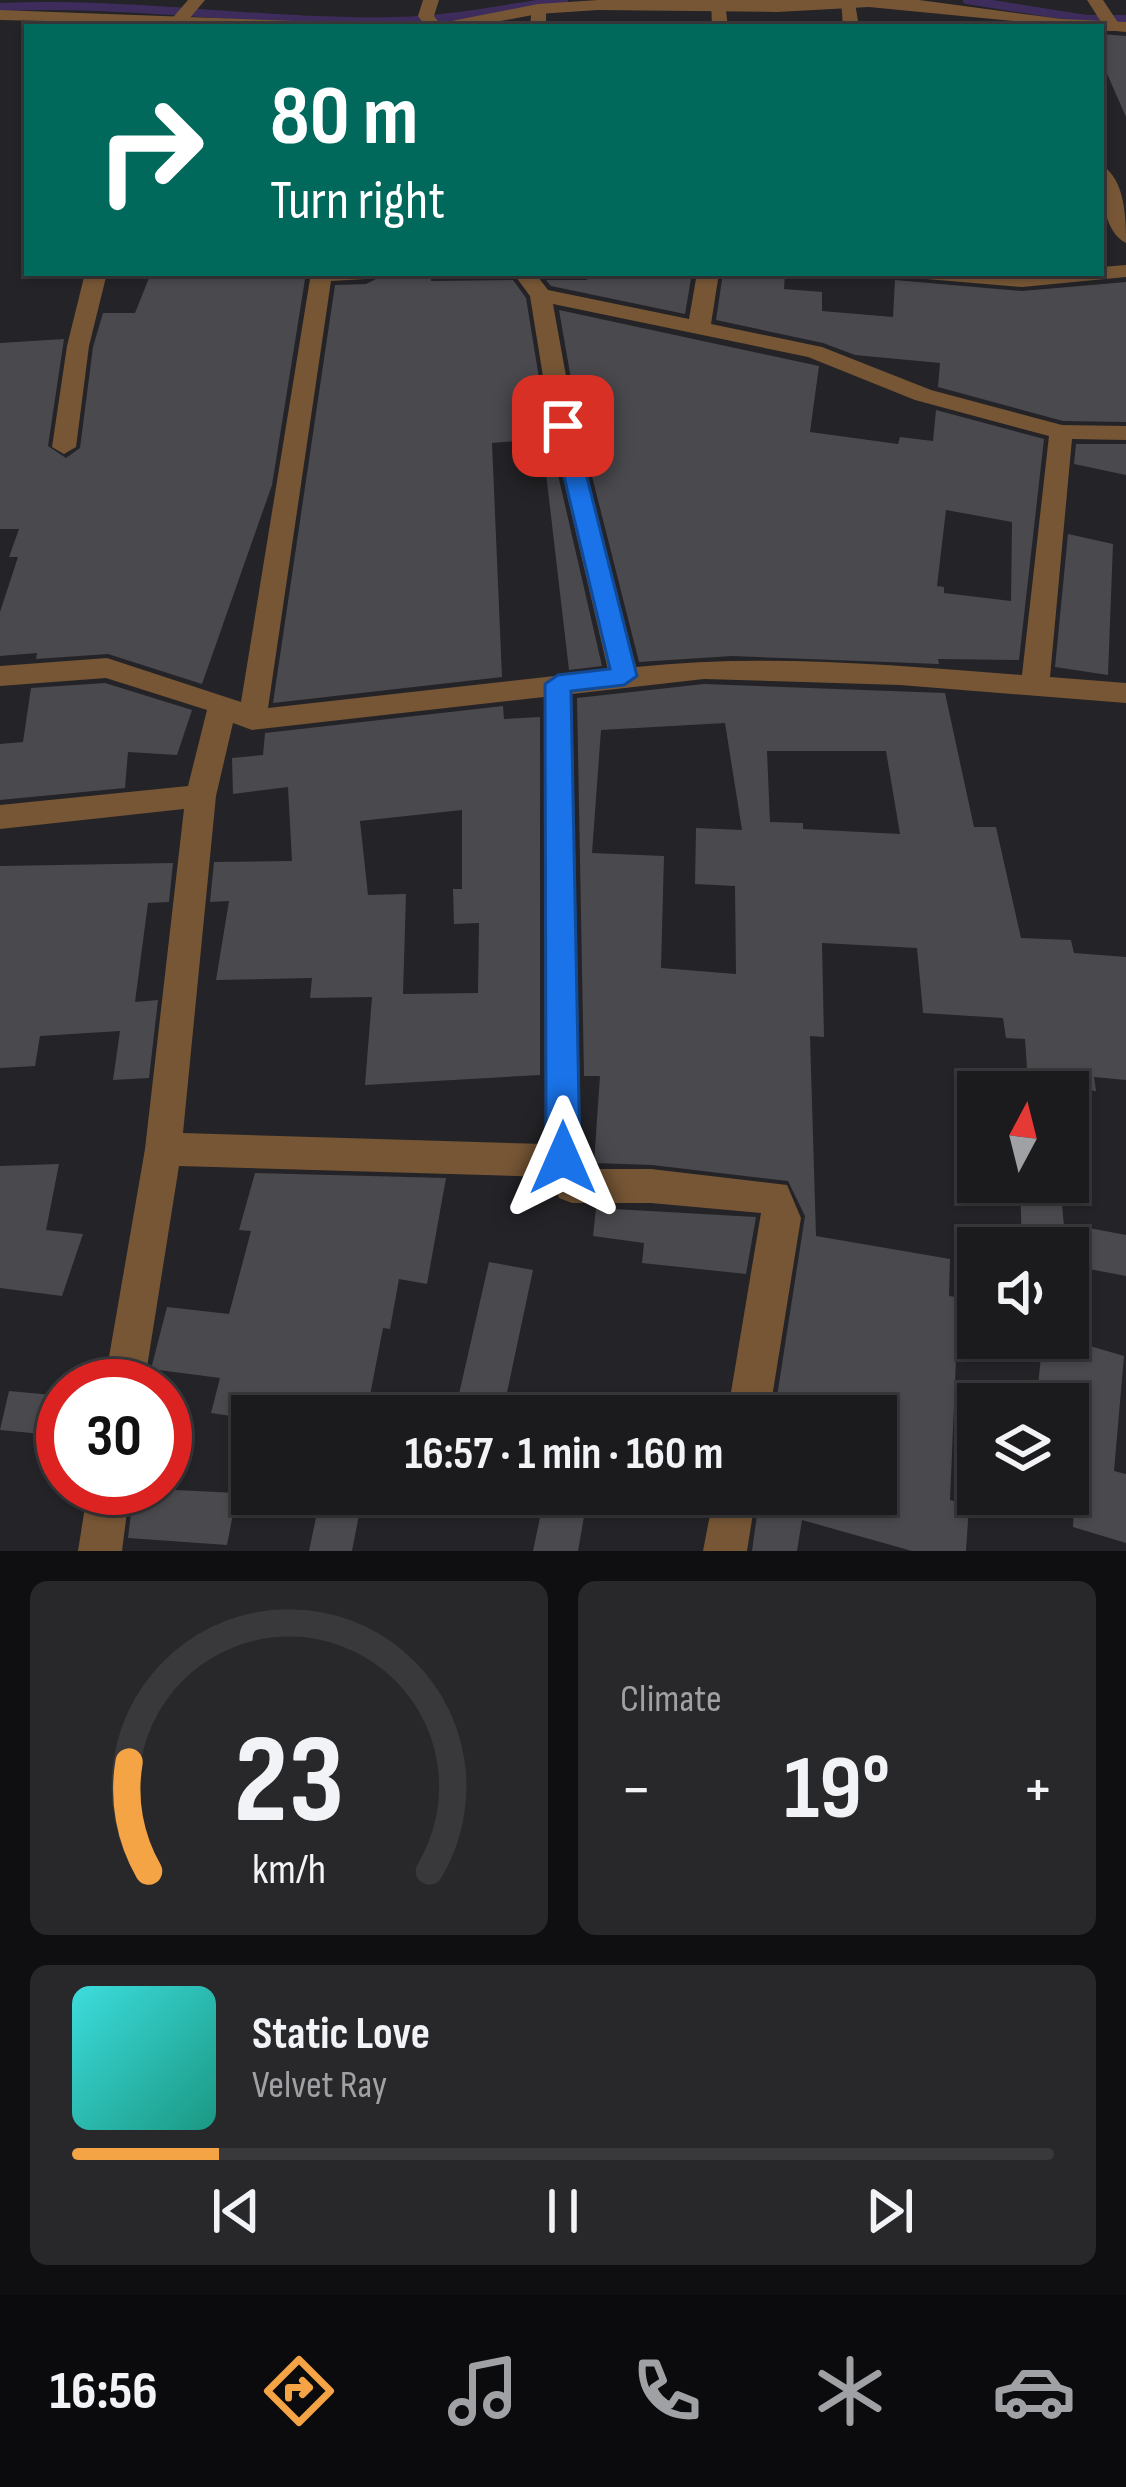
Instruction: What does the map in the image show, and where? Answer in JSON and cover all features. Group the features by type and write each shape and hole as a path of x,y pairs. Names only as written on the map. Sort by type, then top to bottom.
{"street":[{"path":"1095,0 1119,27"},
{"path":"476,24 684,1 777,7 911,2 1047,24"},
{"path":"717,3 720,24"},
{"path":"847,3 850,24"},
{"path":"0,15 188,10 228,24"},
{"path":"1104,179 1126,237"},
{"path":"64,447 78,346 95,276"},
{"path":"252,720 322,276"},
{"path":"526,276 541,295 563,426 624,676"},
{"path":"699,327 708,276"},
{"path":"962,276 1022,281 1080,276"},
{"path":"541,295 814,352 923,395 1061,432 1126,433"},
{"path":"1035,685 1061,432"},
{"path":"0,676 107,668 223,705 252,720 704,668 1126,693"},
{"path":"558,684 563,1158 572,1186 651,1186 774,1197 782,1218 752,1395"},
{"path":"129,1359 164,1149 201,796 223,705"},
{"path":"0,817 201,796"},
{"path":"164,1149 534,1163 563,1158"},
{"path":"100,1551 105,1515"},
{"path":"725,1551 731,1515"}],"building":[{"path":"1104,34 1126,36 1126,117 1104,67"},
{"path":"150,276 306,276 272,485 202,684 108,654 36,659 37,653 0,656 0,612 18,557 9,557 19,529 0,529 0,343 64,339 48,446 66,458 80,448 93,347 103,313 135,313"},
{"path":"588,276 691,276 685,314 551,286 546,280 587,280"},
{"path":"723,276 785,276 784,289 822,292 822,311 893,317 895,280 1022,291 1126,282 1126,422 1063,421 938,387 940,363 855,355 823,343 716,320"},
{"path":"431,277 431,281 513,280 526,298 547,427 602,666 569,670 542,439 492,443 502,677 273,703 335,285"},
{"path":"559,310 819,366 810,432 898,444 900,437 933,441 936,410 1044,439 1019,660 938,659 939,664 732,656 639,662 579,425","holes":["946,510 1012,522 1011,601 944,593 944,587 937,586"]},
{"path":"1076,444 1126,444 1126,475 1074,464"},
{"path":"1068,534 1113,544 1108,675 1055,667"},
{"path":"105,683 192,710 177,755 128,752 125,788 0,800 0,744 23,742 31,688"},
{"path":"704,684 945,693 974,827 996,827 1021,938 1071,940 1074,953 1126,957 1126,1080 1094,1077 1096,1091 1089,1090 1089,1071 1027,1071 1025,1039 1006,1038 1003,1018 923,1013 917,948 822,943 824,1037 810,1036 816,1236 950,1259 949,1296 957,1297 957,1359 978,1359 978,1362 956,1359 950,1500 957,1502 957,1515 968,1515 966,1551 912,1551 802,1520 797,1551 752,1551 757,1515 897,1515 897,1395 777,1395 805,1216 788,1181 594,1163 600,1076 584,1076 577,698","holes":["725,723 742,830 696,828 695,884 735,886 736,974 661,968 664,856 592,853 601,730","767,751 886,751 900,834 803,829 803,823 770,822"]},
{"path":"503,706 504,719 540,717 540,1075 365,1085 372,997 310,998 312,978 216,980 229,901 210,902 214,862 292,861 288,787 233,794 232,758 263,755 265,733","holes":["462,810 462,889 453,889 454,924 479,923 478,993 403,994 406,894 368,895 360,821"]},
{"path":"173,863 169,902 148,903 135,1002 158,1000 149,1078 113,1080 120,1031 40,1036 35,1066 0,1068 0,866"},
{"path":"59,1164 46,1230 83,1234 62,1296 0,1288 0,1166"},
{"path":"255,1173 446,1178 427,1284 399,1279 390,1329 383,1328 370,1395 231,1395 231,1416 211,1413 220,1378 192,1374 192,1359 154,1359 167,1307 229,1314 251,1231 239,1230"},
{"path":"1021,1203 1062,1203 1064,1227 1021,1227"},
{"path":"596,1208 756,1217 746,1274 642,1263 644,1243 593,1236"},
{"path":"1089,1228 1126,1235 1126,1276 1089,1269"},
{"path":"489,1262 533,1270 506,1395 459,1395"},
{"path":"1089,1346 1124,1356 1114,1471 1126,1474 1126,1543 1073,1527 1074,1515 1089,1515 1089,1383 1038,1383 1041,1359 1089,1359"},
{"path":"9,1391 36,1394 36,1433 0,1430"},
{"path":"192,1491 231,1493 227,1545 128,1538 131,1515 192,1515"},
{"path":"317,1515 359,1515 352,1551 309,1551"},
{"path":"541,1515 584,1515 578,1551 533,1551"}],"waterway":[{"path":"0,7 398,21 564,0"},
{"path":"967,0 1086,19 1126,19"}],"route":[{"path":"563,426 624,676 558,684 563,1158"}]}
